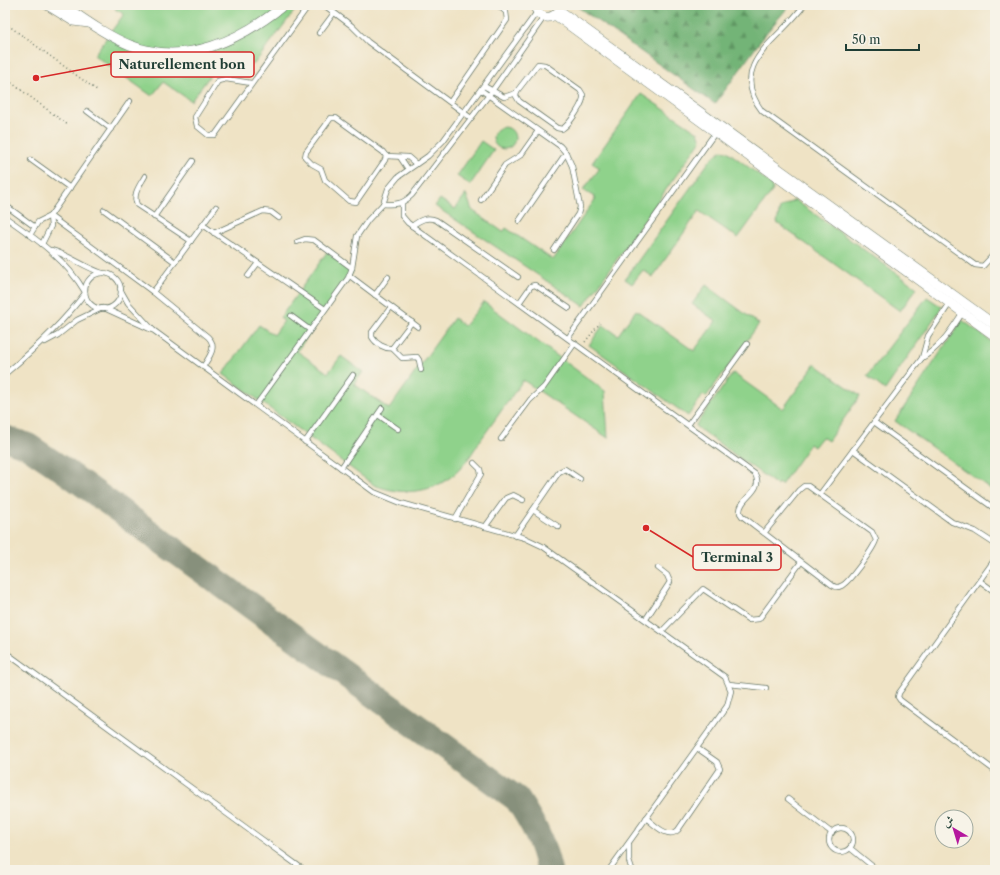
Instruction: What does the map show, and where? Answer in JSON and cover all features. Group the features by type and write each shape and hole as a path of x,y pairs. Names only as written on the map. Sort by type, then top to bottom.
{"street":[{"path":"47,5 74,21 92,24"},
{"path":"62,5 114,36 145,50 179,54 212,47 255,26 284,5"},
{"path":"538,11 558,10 790,182 953,300 995,336"},
{"path":"965,309 995,325"}],"lane":[{"path":"251,83 226,78 218,81 195,117 197,126 208,135 215,135 251,83 309,5"},
{"path":"324,5 352,26 368,42 471,118"},
{"path":"450,102 507,20 506,12 498,5"},
{"path":"804,5 784,30 765,47 755,61 750,73 750,88 754,101 762,111 975,264 982,266 995,252"},
{"path":"256,405 350,276 357,236 368,220 383,204 393,182 444,141 538,11"},
{"path":"383,204 396,205 402,203 412,195 490,93 538,11"},
{"path":"319,33 334,13"},
{"path":"490,93 504,97 516,93 535,67 541,64 580,90 584,97 583,102 566,126 559,129 519,100 516,93"},
{"path":"483,88 566,153 572,166 580,207 578,214 554,250"},
{"path":"30,235 41,219 50,216 130,100"},
{"path":"87,111 111,129"},
{"path":"386,156 358,200 354,202 349,201 325,180 321,169 312,164 305,155 328,120 334,118 383,152 386,156 408,157 416,164"},
{"path":"568,338 718,129"},
{"path":"480,200 504,165 521,156 538,131"},
{"path":"519,221 566,153"},
{"path":"400,157 408,170"},
{"path":"31,160 70,188"},
{"path":"154,217 193,161"},
{"path":"145,176 136,192 135,201 141,208 191,241"},
{"path":"402,203 402,216 412,226 688,424 755,474 757,478 757,486 741,506 740,510 742,516 801,562 832,585 840,587 846,582 875,545 876,540 872,532 808,486 801,488 764,533"},
{"path":"5,204 35,226"},
{"path":"153,292 216,207"},
{"path":"104,210 175,262"},
{"path":"214,233 262,211 271,212 279,218"},
{"path":"42,244 51,226 50,216"},
{"path":"50,216 153,292 211,340 213,349 203,367"},
{"path":"5,217 51,250 64,255 86,268 104,273 117,280 128,303 152,330"},
{"path":"412,226 423,219 432,218 518,277"},
{"path":"203,225 325,309"},
{"path":"297,242 305,239 314,240 352,268"},
{"path":"51,250 77,278 89,302 152,330 341,468 383,496 534,542 550,550 719,672 729,684 731,691 727,706 609,870"},
{"path":"248,276 258,263"},
{"path":"5,374 42,343 71,312 85,293 87,284 92,277 104,273"},
{"path":"350,276 418,327"},
{"path":"375,296 388,277"},
{"path":"519,303 531,286 535,285 569,308"},
{"path":"42,343 58,335 77,320 116,302 120,289"},
{"path":"922,358 928,336 953,300"},
{"path":"391,307 372,335 373,339 385,348 392,348 402,358 417,357 421,370"},
{"path":"820,494 922,358 934,350 945,338 965,309"},
{"path":"292,316 310,330"},
{"path":"392,348 412,322"},
{"path":"502,439 530,400 544,387 575,343"},
{"path":"688,424 747,344"},
{"path":"305,442 354,375"},
{"path":"341,468 382,408"},
{"path":"378,415 398,429"},
{"path":"874,422 995,509"},
{"path":"853,450 952,522 975,530 995,544"},
{"path":"455,518 481,474 480,469 474,463"},
{"path":"515,536 561,470 568,470 580,479"},
{"path":"485,527 506,498 513,495 523,500"},
{"path":"532,510 559,527"},
{"path":"994,770 898,697 899,692 995,559"},
{"path":"662,631 703,589 749,620 759,619 801,562"},
{"path":"646,620 670,582 667,575 658,568"},
{"path":"980,580 995,592"},
{"path":"5,652 304,870"},
{"path":"729,684 766,688"},
{"path":"646,818 669,834 678,830 720,769 717,762 697,748"},
{"path":"788,799 832,833"},
{"path":"840,828 849,831 853,839 850,848 842,852 833,849 829,841 832,833 840,828"},
{"path":"629,842 628,856 632,870"},
{"path":"850,848 877,870"}],"path":[{"path":"5,23 98,91"},
{"path":"5,78 68,125"},
{"path":"581,348 600,323"}],"green space":[{"path":"118,5 299,5 254,64 241,65 239,72 212,73 191,101 163,82 152,96 94,55 124,14 115,9"},
{"path":"575,5 790,5 767,32 715,104"},
{"path":"641,94 698,132 701,140 584,306 435,206 440,199 455,209 466,194 472,210 503,232 506,228 553,260 596,198 583,190 600,168 592,163"},
{"path":"500,127 508,127 515,134 515,142 508,149 500,149 493,142 493,134"},
{"path":"481,141 494,150 470,185 457,176"},
{"path":"722,150 727,151 771,184 773,190 738,238 699,211 653,277 643,270 632,284 625,279 711,159"},
{"path":"795,200 917,288 900,311 777,223 780,208"},
{"path":"327,252 353,272 297,351 328,373 341,356 363,372 354,384 389,409 454,318 464,326 484,302 605,391 608,438 523,380 465,463 450,478 440,484 419,491 397,491 374,485 223,374 259,325 274,335 284,321 280,318"},
{"path":"706,285 759,324 706,397 703,395 688,416 589,345 603,325 618,335 636,310 694,351 716,321 692,304"},
{"path":"927,297 942,307 885,390 867,376"},
{"path":"962,320 995,344 995,492 895,421"},
{"path":"815,364 860,396 828,441 822,437 814,447 810,444 781,485 778,483 777,485 695,426 733,373 783,409"}],"taxiway":[{"path":"5,438 28,446 65,471 517,799 537,833 549,870"}],"place":[{"name":"Naturellement bon","path":"36,78"},
{"name":"Terminal 3","path":"646,528"}]}
